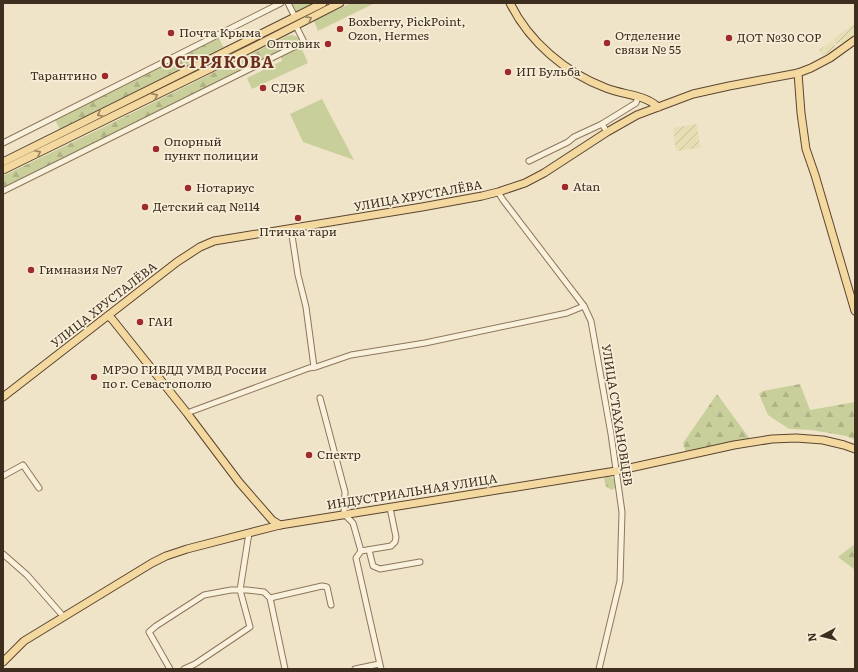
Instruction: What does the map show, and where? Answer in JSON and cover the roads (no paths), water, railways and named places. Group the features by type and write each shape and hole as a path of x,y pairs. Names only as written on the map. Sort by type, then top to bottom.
{"main road":[{"path":"3,162 323,3"},
{"path":"3,170 340,3"},
{"path":"510,3 527,32 559,62 579,75 606,88 652,102 658,107"},
{"name":"УЛИЦА ХРУСТАЛЁВА","path":"3,397 166,270 200,247 214,241 291,229 498,192 544,173 607,132 637,115 709,90 798,73 824,62 855,40"},
{"path":"798,73 801,113 806,149 816,175 855,311"},
{"path":"108,316 112,319 187,413 239,482 272,520 280,525"},
{"name":"ИНДУСТРИАЛЬНАЯ УЛИЦА","path":"3,662 24,641 133,573 166,556 262,529 356,512 390,508 616,470 734,445 772,439 796,438 823,440 855,449"},
{"path":"262,529 268,526 272,520"}],"street":[{"path":"3,142 281,3"},
{"path":"288,3 295,17"},
{"path":"3,191 304,42 296,26"},
{"path":"529,161 568,142 574,136 602,124 636,103 638,97"},
{"path":"602,124 607,132"},
{"name":"УЛИЦА СТАХАНОВЦЕВ","path":"498,192 584,306 592,327 611,434 622,512 620,581 599,669"},
{"path":"291,229 298,275 306,307 314,367"},
{"path":"187,413 314,367 352,355 425,344 567,313 584,306"},
{"path":"320,398 345,492 344,514 353,523 361,551"},
{"path":"3,476 23,465 39,488"},
{"path":"355,669 380,666 356,561 357,556 361,551 391,546 395,542 396,538 390,508"},
{"path":"353,523 356,512"},
{"path":"184,669 195,664 250,627 240,590 249,533"},
{"path":"369,550 373,566 380,569 420,562"},
{"path":"3,554 27,575 63,616"},
{"path":"270,598 322,586 327,587 331,605"},
{"path":"170,669 149,632 204,595 231,590 264,592 270,598 285,669"}],"place":[{"name":"Boxberry, PickPoint, Ozon, Hermes","path":"340,29"},
{"name":"Почта Крыма","path":"171,33"},
{"name":"ДОТ №30 СОР","path":"729,38"},
{"name":"Отделение связи № 55","path":"607,43"},
{"name":"Оптовик","path":"328,44"},
{"name":"ИП Бульба","path":"508,72"},
{"name":"Тарантино","path":"105,76"},
{"name":"СДЭК","path":"263,88"},
{"name":"Опорный пункт полиции","path":"156,149"},
{"name":"Atan","path":"565,187"},
{"name":"Нотариус","path":"188,188"},
{"name":"Детский сад №114","path":"145,207"},
{"name":"Птичка тари","path":"298,218"},
{"name":"Гимназия №7","path":"31,270"},
{"name":"ГАИ","path":"140,322"},
{"name":"МРЭО ГИБДД УМВД России по г. Севастополю","path":"94,377"},
{"name":"Спектр","path":"309,455"}],"district":[{"name":"ОСТРЯКОВА","path":"218,62"}]}
